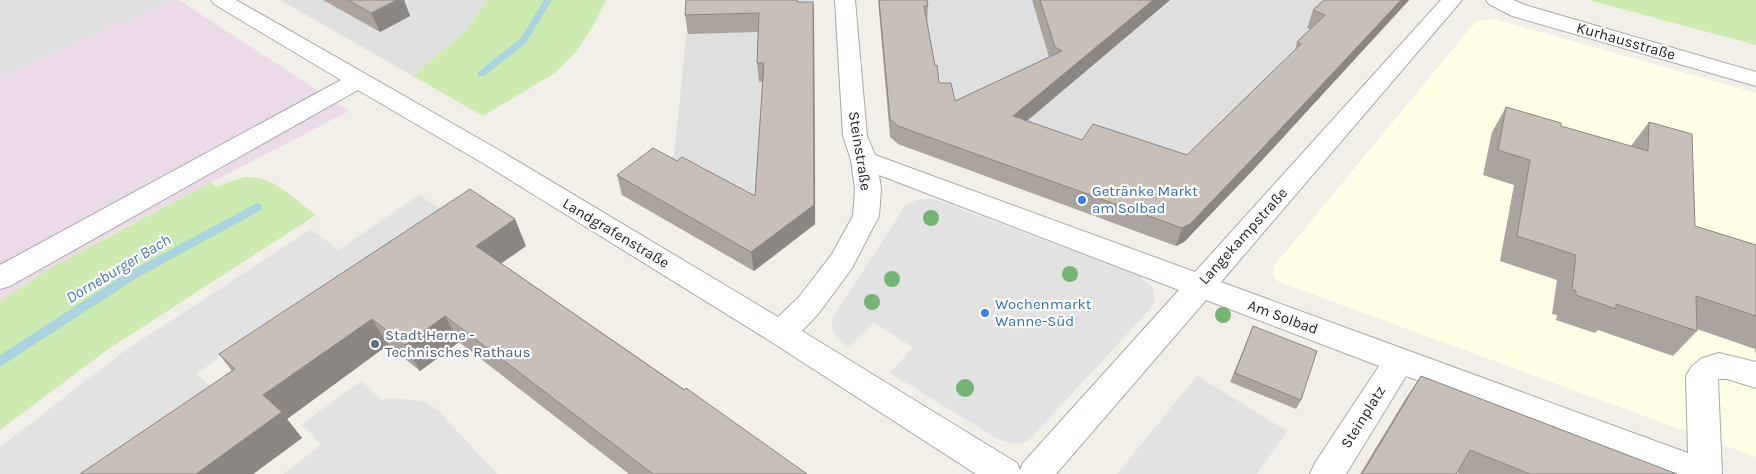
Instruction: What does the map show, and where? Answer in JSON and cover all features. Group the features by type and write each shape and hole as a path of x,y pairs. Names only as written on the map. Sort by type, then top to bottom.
{"street":[{"name":"Landgrafenstraße","path":"221,0 495,159 781,332 1006,474"},
{"name":"Steinstraße","path":"781,332 809,306 842,261 866,216 868,189 864,160 855,136 845,0"},
{"name":"Langekampstraße","path":"1035,474 1452,0"},
{"name":"Kurhausstraße","path":"1496,0 1520,11 1756,79"},
{"name":"Kurhausstraße","path":"1530,0 1756,61"},
{"path":"0,278 358,80"},
{"name":"Am Solbad","path":"864,160 1704,474"},
{"name":"Steinplatz","path":"1327,474 1399,360"},
{"path":"1704,474 1702,376 1706,370 1713,366 1728,366 1756,375"}],"shaded area":[{"path":"0,0 171,0 172,1 0,76"},
{"path":"173,0 179,0 349,111 121,229 50,268 0,301 0,76"},
{"path":"280,0 487,0 465,31 413,76"},
{"path":"690,0 814,0 816,224 754,271 622,195 674,155"},
{"path":"878,0 1410,0 1252,171 1184,242 1176,245 898,144"},
{"path":"1494,19 1756,93 1756,457 1279,282 1275,278 1273,273 1274,266 1476,21"},
{"path":"419,195 461,222 242,342 196,374 217,392 106,474 0,474 0,447 123,352 311,229 338,250"},
{"path":"918,199 934,199 1138,275 1153,288 1155,299 1151,308 1030,439 1025,442 1010,443 998,439 890,373 913,347 874,323 848,348 835,335 832,327 833,317 905,206"},
{"path":"1197,376 1287,431 1257,474 1117,474"},
{"path":"361,381 381,400 392,398 423,401 438,410 497,474 283,474 321,445 302,424"}],"green space":[{"path":"487,0 606,0 593,26 576,52 555,73 483,116 413,76 465,31"},
{"path":"1588,0 1756,0 1756,45"},
{"path":"244,177 255,177 274,184 316,215 107,350 0,430 0,301 50,268 211,182 216,187"}],"building":[{"path":"348,0 397,0 371,13"},
{"path":"686,0 797,0 797,2 813,2 814,205 751,252 617,175 653,148 677,161 682,157 755,196 764,63 757,63 759,13 685,15"},
{"path":"879,0 927,0 928,6 924,6 939,83 951,83 955,101 1062,51 1055,47 1040,0 1153,0 1013,116 1082,140 1093,124 1187,155 1301,44 1297,42 1325,15 1313,10 1324,0 1401,0 1190,224 1182,228 898,126 890,119"},
{"path":"1506,107 1561,123 1561,126 1648,151 1649,122 1692,134 1695,226 1756,245 1756,316 1696,296 1697,331 1616,304 1616,309 1576,295 1576,291 1572,289 1576,255 1517,236 1530,160 1498,150"},
{"name":"Stadt Herne - Technisches Rathaus","path":"470,189 515,219 476,246 684,390 686,388 807,474 653,474 445,316 405,345 372,319 263,395 282,412 196,474 80,474 235,369 219,354"},
{"path":"1253,326 1317,351 1301,400 1235,373"},
{"path":"1421,376 1677,474 1530,474 1470,450 1456,474 1362,474"}],"waterway":[{"name":"Dorneburger Bach","path":"481,74 523,41 548,0"},
{"name":"Dorneburger Bach","path":"0,362 131,276 257,207"}],"place":[{"name":"Getränke Markt am Solbad","path":"1082,200"},
{"name":"Wochenmarkt Wanne-Süd","path":"985,313"},
{"name":"Stadt Herne - Technisches Rathaus","path":"375,344"}]}
